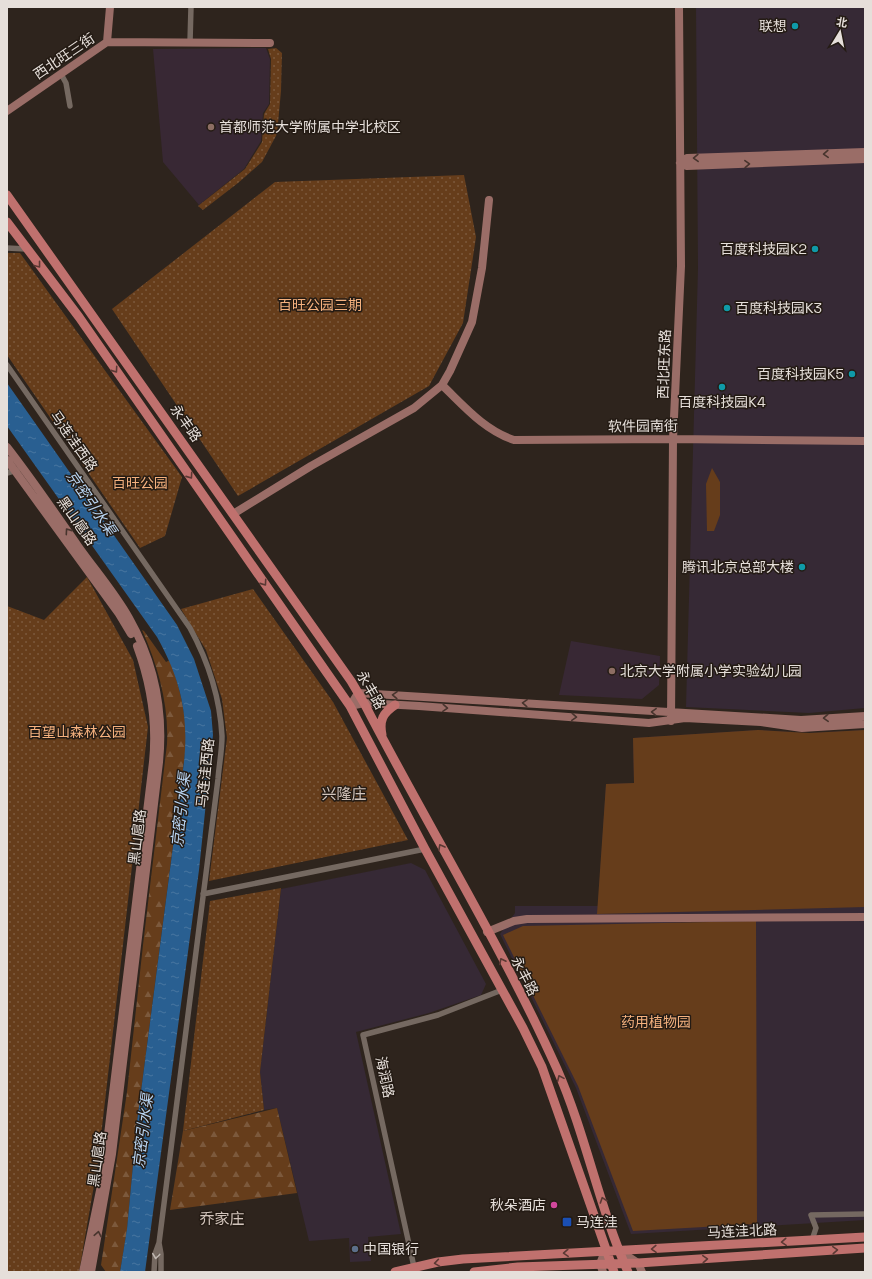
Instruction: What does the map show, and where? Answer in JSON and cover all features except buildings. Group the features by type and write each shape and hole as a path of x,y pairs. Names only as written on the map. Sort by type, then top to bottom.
{"main road":[{"name":"永丰路","path":"7,195 101,326 364,703 487,932 542,1040 565,1090 626,1268"},
{"name":"永丰路","path":"7,222 90,333 350,706 425,850 529,1041 548,1084 612,1268"},
{"path":"80,319 86,317 90,311"},
{"path":"90,333 93,328 101,326"},
{"path":"383,740 381,719 386,711 395,705"},
{"name":"马连洼北路","path":"605,1251 865,1237"},
{"name":"马连洼北路","path":"612,1268 626,1268 638,1263 865,1248"},
{"path":"395,1272 414,1267 462,1259 605,1251"},
{"path":"474,1272 612,1268"}],"street":[{"name":"西北旺三街","path":"7,111 107,42 110,7"},
{"path":"190,42 191,7"},
{"name":"西北旺东路","path":"671,717 674,439 681,266 679,7"},
{"path":"107,42 270,43"},
{"path":"60,74 66,83 70,106"},
{"path":"680,163 687,158 865,152"},
{"path":"680,163 687,166 865,159"},
{"path":"233,514 311,466 414,408 442,384 450,371 472,322 482,268 489,200"},
{"path":"7,248 26,249"},
{"name":"马连洼西路","path":"7,365 190,628 204,657 217,698 222,738 159,1243 155,1254 154,1272"},
{"name":"软件园南街","path":"442,384 486,426 498,435 514,440 865,440"},
{"name":"黑山扈路","path":"7,447 15,471 129,617 148,659 156,690 160,719 159,762 115,1128 91,1272"},
{"name":"黑山扈路","path":"7,460 124,620 144,668 154,721 153,762 104,1168 83,1272"},
{"path":"350,706 358,693 671,717 761,722 802,728 865,724"},
{"path":"350,706 364,703 649,723 671,717 801,720 865,716"},
{"path":"203,894 425,850"},
{"path":"487,932 514,921 527,919 865,917"},
{"name":"海润路","path":"414,1267 363,1035 438,1015 502,990"},
{"path":"812,1240 816,1228 811,1214 865,1214"},
{"name":"马连洼西路","path":"159,1243 161,1254 161,1272"},
{"path":"601,1268 605,1251"},
{"path":"620,1251 638,1263 642,1272"}],"shaded area":[{"path":"696,7 865,7 865,708 809,713 686,707 698,268"},
{"name":"首都师范大学附属中学北校区","path":"266,48 270,59 269,104 263,113 261,141 244,169 199,205 163,162 153,49"},
{"name":"北京大学附属小学实验幼儿园","path":"571,641 660,656 659,685 642,699 559,695"},
{"path":"758,730 809,733 865,730 865,1220 631,1234 576,1088 500,934 515,913 515,906 598,906 606,784 634,783 633,738"},
{"path":"411,863 425,870 486,984 481,995 429,1013 356,1032 401,1234 368,1237 371,1261 350,1262 349,1238 309,1241 277,1108 264,1110 260,1072 281,889"}],"green space":[{"path":"276,48 282,53 281,91 277,134 262,162 203,210 198,206 245,169 262,142 264,114 270,104 271,59 268,49"},
{"name":"百旺公园三期","path":"464,175 476,237 463,323 429,386 238,496 112,309 275,182"},
{"name":"百旺公园","path":"7,253 20,253 182,477 165,536 140,548 7,355"},
{"path":"712,468 720,482 720,515 714,531 707,531 706,484"},
{"name":"百望山森林公园","path":"87,577 133,660 148,727 98,1162 79,1272 7,1272 7,606 44,620"},
{"path":"253,589 333,702 408,840 209,881 227,738 222,699 206,650 181,609"},
{"path":"142,630 166,662 170,660 182,702 186,746 137,1122 127,1230 120,1272 106,1272 101,1265 127,1092 167,744 166,715 161,686 153,658"},
{"path":"758,730 809,733 865,730 865,907 597,914 606,784 634,783 633,738"},
{"path":"281,888 260,1072 264,1110 183,1131 210,901"},
{"name":"药用植物园","path":"756,921 757,1224 633,1231 578,1086 503,935 523,926"},
{"path":"277,1108 297,1193 170,1210 183,1131"}],"water":[{"name":"京密引水渠","path":"7,383 177,625 194,659 211,711 213,735 199,870 145,1272 120,1272 127,1229 137,1122 184,762 184,712 172,667 157,637 7,426"}],"place":[{"name":"联想","path":"795,26"},
{"name":"首都师范大学附属中学北校区","path":"211,127"},
{"name":"百度科技园K2","path":"815,249"},
{"name":"百度科技园K3","path":"727,308"},
{"name":"百度科技园K5","path":"852,374"},
{"name":"百度科技园K4","path":"722,387"},
{"name":"腾讯北京总部大楼","path":"802,567"},
{"name":"北京大学附属小学实验幼儿园","path":"612,671"},
{"name":"秋朵酒店","path":"554,1205"},
{"name":"马连洼","path":"567,1222"},
{"name":"中国银行","path":"355,1249"}],"district":[{"name":"兴隆庄","path":"344,794"},
{"name":"乔家庄","path":"222,1219"}]}
